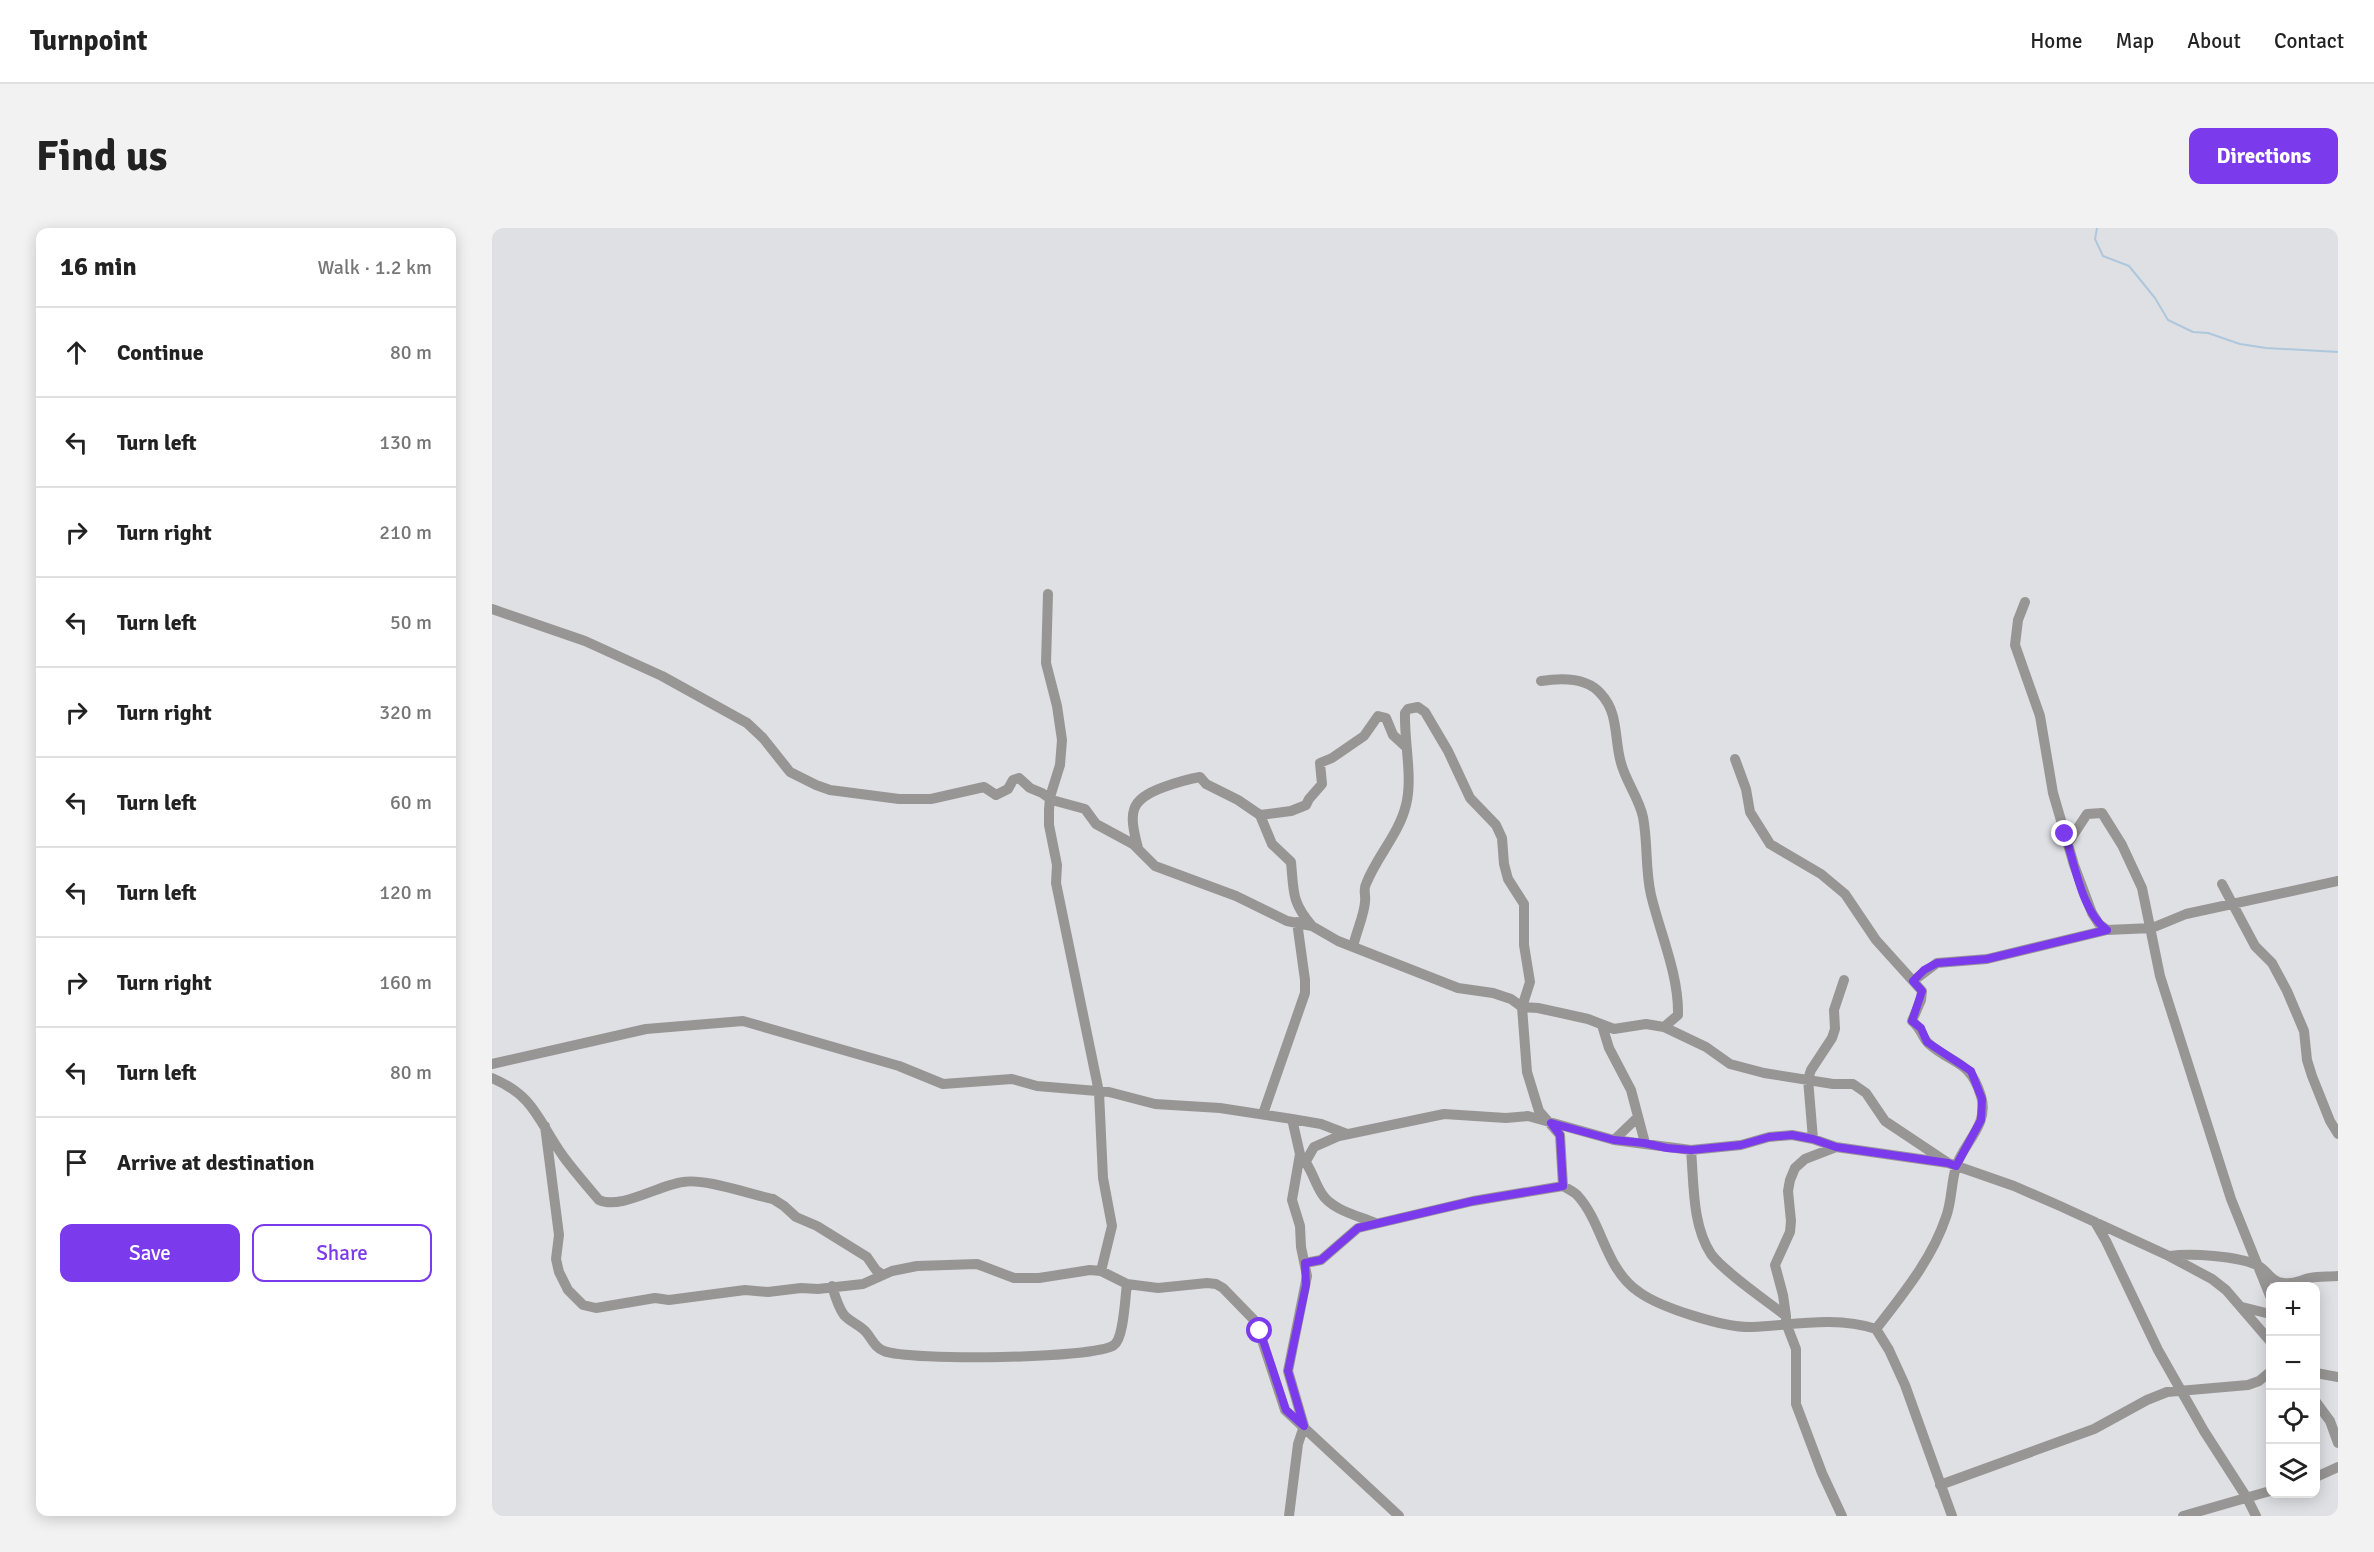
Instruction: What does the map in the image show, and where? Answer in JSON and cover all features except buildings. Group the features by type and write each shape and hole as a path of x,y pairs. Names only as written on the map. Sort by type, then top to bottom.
{"street":[{"path":"1048,594 1046,663 1057,706 1062,740 1060,765 1050,797 1049,825 1057,865 1056,883 1099,1092 1103,1178 1112,1226 1101,1271"},
{"path":"2025,602 2018,620 2015,645 2040,716 2053,793 2074,865 2092,913 2099,924 2107,930"},
{"path":"492,609 585,640 662,676 747,723 763,738 790,772 830,790 900,799 931,799 984,787 996,795 1008,789 1013,780 1019,778 1030,788 1052,800 1085,809 1096,824 1138,848 1155,866 1236,896 1287,921 1312,926 1353,947 1458,988 1511,999 1522,1007 1538,1008 1588,1019 1614,1029 1646,1024 1664,1027 1706,1047 1731,1064 1764,1073 1857,1086 1866,1093 1886,1121 1952,1164"},
{"path":"1541,681 1568,679 1589,686 1599,691 1614,716 1621,763 1639,801 1643,819 1650,892 1676,993 1678,1015 1664,1027"},
{"path":"1353,947 1365,903 1364,886 1391,840 1406,804 1410,783 1405,746 1407,731 1405,712 1418,707 1425,712 1448,751 1470,798 1496,825 1502,837 1504,864 1508,879 1524,904 1524,945 1530,982 1522,1007 1524,1053 1531,1089 1539,1111 1560,1135 1563,1186"},
{"path":"1260,815 1306,805 1322,784 1320,763 1332,758 1364,736 1378,716 1386,718 1393,735 1405,746"},
{"path":"1735,759 1746,789 1750,812 1770,844 1821,874 1845,894 1876,940 1922,991 1912,1021 1921,1028 1927,1042 1971,1071 1982,1099 1981,1120 1952,1164 1947,1215 1939,1235 1919,1271 1876,1329"},
{"path":"1138,848 1132,821 1136,804 1145,794 1200,777 1206,784 1238,800 1260,815 1272,844 1291,862 1291,884 1298,909 1312,926"},
{"path":"2068,843 2087,814 2098,812 2104,815 2122,844 2142,888 2160,976 2231,1199 2266,1284"},
{"path":"1913,981 1924,970 1937,963 1987,959 2107,930 2152,928 2186,914 2338,881"},
{"path":"2222,884 2255,946 2272,963 2287,991 2304,1031 2307,1060 2312,1076 2330,1121 2338,1134"},
{"path":"1263,1114 1305,993 1297,922"},
{"path":"1813,1139 1808,1080 1811,1070 1832,1038 1835,1029 1834,1010 1844,980"},
{"path":"492,1065 646,1029 743,1021 899,1066 943,1084 981,1079 1012,1079 1037,1086 1099,1092 1155,1104 1188,1104 1263,1114 1321,1124 1348,1134"},
{"path":"1602,1025 1609,1048 1631,1090 1644,1143"},
{"path":"492,1078 516,1089 537,1112 563,1156 599,1200 616,1202 684,1182 700,1182 773,1199 796,1218 817,1226 867,1257 876,1270 883,1275"},
{"path":"1289,1516 1299,1444 1304,1426 1288,1371 1306,1285 1300,1226 1292,1200 1303,1158 1322,1142 1426,1116 1444,1114 1506,1118 1528,1116 1614,1140 1691,1150 1741,1145 1779,1135 1813,1139 1836,1147 1952,1164 2014,1186 2095,1221 2212,1278 2242,1307 2266,1336"},
{"path":"1614,1140 1638,1117"},
{"path":"1292,1119 1303,1158 1324,1198 1343,1210 1375,1223"},
{"path":"544,1126 559,1235 556,1258 559,1272 568,1290 583,1305 596,1308 655,1298 669,1300 745,1290 768,1292 801,1288 818,1289 863,1284 906,1267 977,1264 1014,1278 1040,1278 1090,1270 1101,1271 1126,1284 1158,1288 1207,1283 1223,1288 1256,1322 1286,1410 1399,1516"},
{"path":"1836,1147 1805,1159 1795,1168 1788,1191 1790,1232 1775,1265 1783,1295 1786,1320 1796,1349 1796,1391 1799,1414 1842,1516"},
{"path":"1691,1150 1698,1218 1707,1246 1724,1267 1786,1320"},
{"path":"1305,1263 1321,1260 1358,1228 1473,1201 1563,1186 1578,1196 1605,1250 1628,1285 1660,1304 1731,1326 1752,1327 1786,1320 1840,1322 1876,1329 1889,1350 1905,1385 1952,1516"},
{"path":"2095,1221 2158,1350 2256,1516"},
{"path":"2169,1256 2188,1253 2220,1257 2258,1266 2270,1278 2282,1283 2293,1284 2310,1277 2338,1276"},
{"path":"832,1286 845,1316 866,1332 870,1340 882,1351 898,1355 994,1357 1092,1353 1111,1347 1119,1339 1126,1284"},
{"path":"2242,1307 2266,1313"},
{"path":"2320,1374 2338,1377"},
{"path":"1940,1485 2094,1429 2147,1400 2167,1392 2248,1385 2266,1376"},
{"path":"2320,1407 2330,1421 2338,1443"},
{"path":"2320,1475 2338,1467"},
{"path":"2183,1516 2266,1492"}],"waterway":[{"path":"2097,228 2095,239 2103,256 2129,266 2155,298 2168,320 2193,332 2208,333 2240,344 2266,348 2338,352"}],"route":[{"path":"1260,1331 1286,1410 1304,1426 1288,1371 1306,1285 1305,1263 1321,1260 1358,1228 1473,1201 1563,1186 1560,1135 1551,1123 1614,1140 1691,1150 1741,1145 1779,1135 1792,1135 1836,1147 1886,1153 1956,1166 1981,1120 1982,1099 1971,1071 1927,1042 1921,1028 1912,1021 1921,1000 1922,991 1913,981 1924,970 1937,963 1977,961 2107,930 2099,924 2092,913 2065,834"}]}
